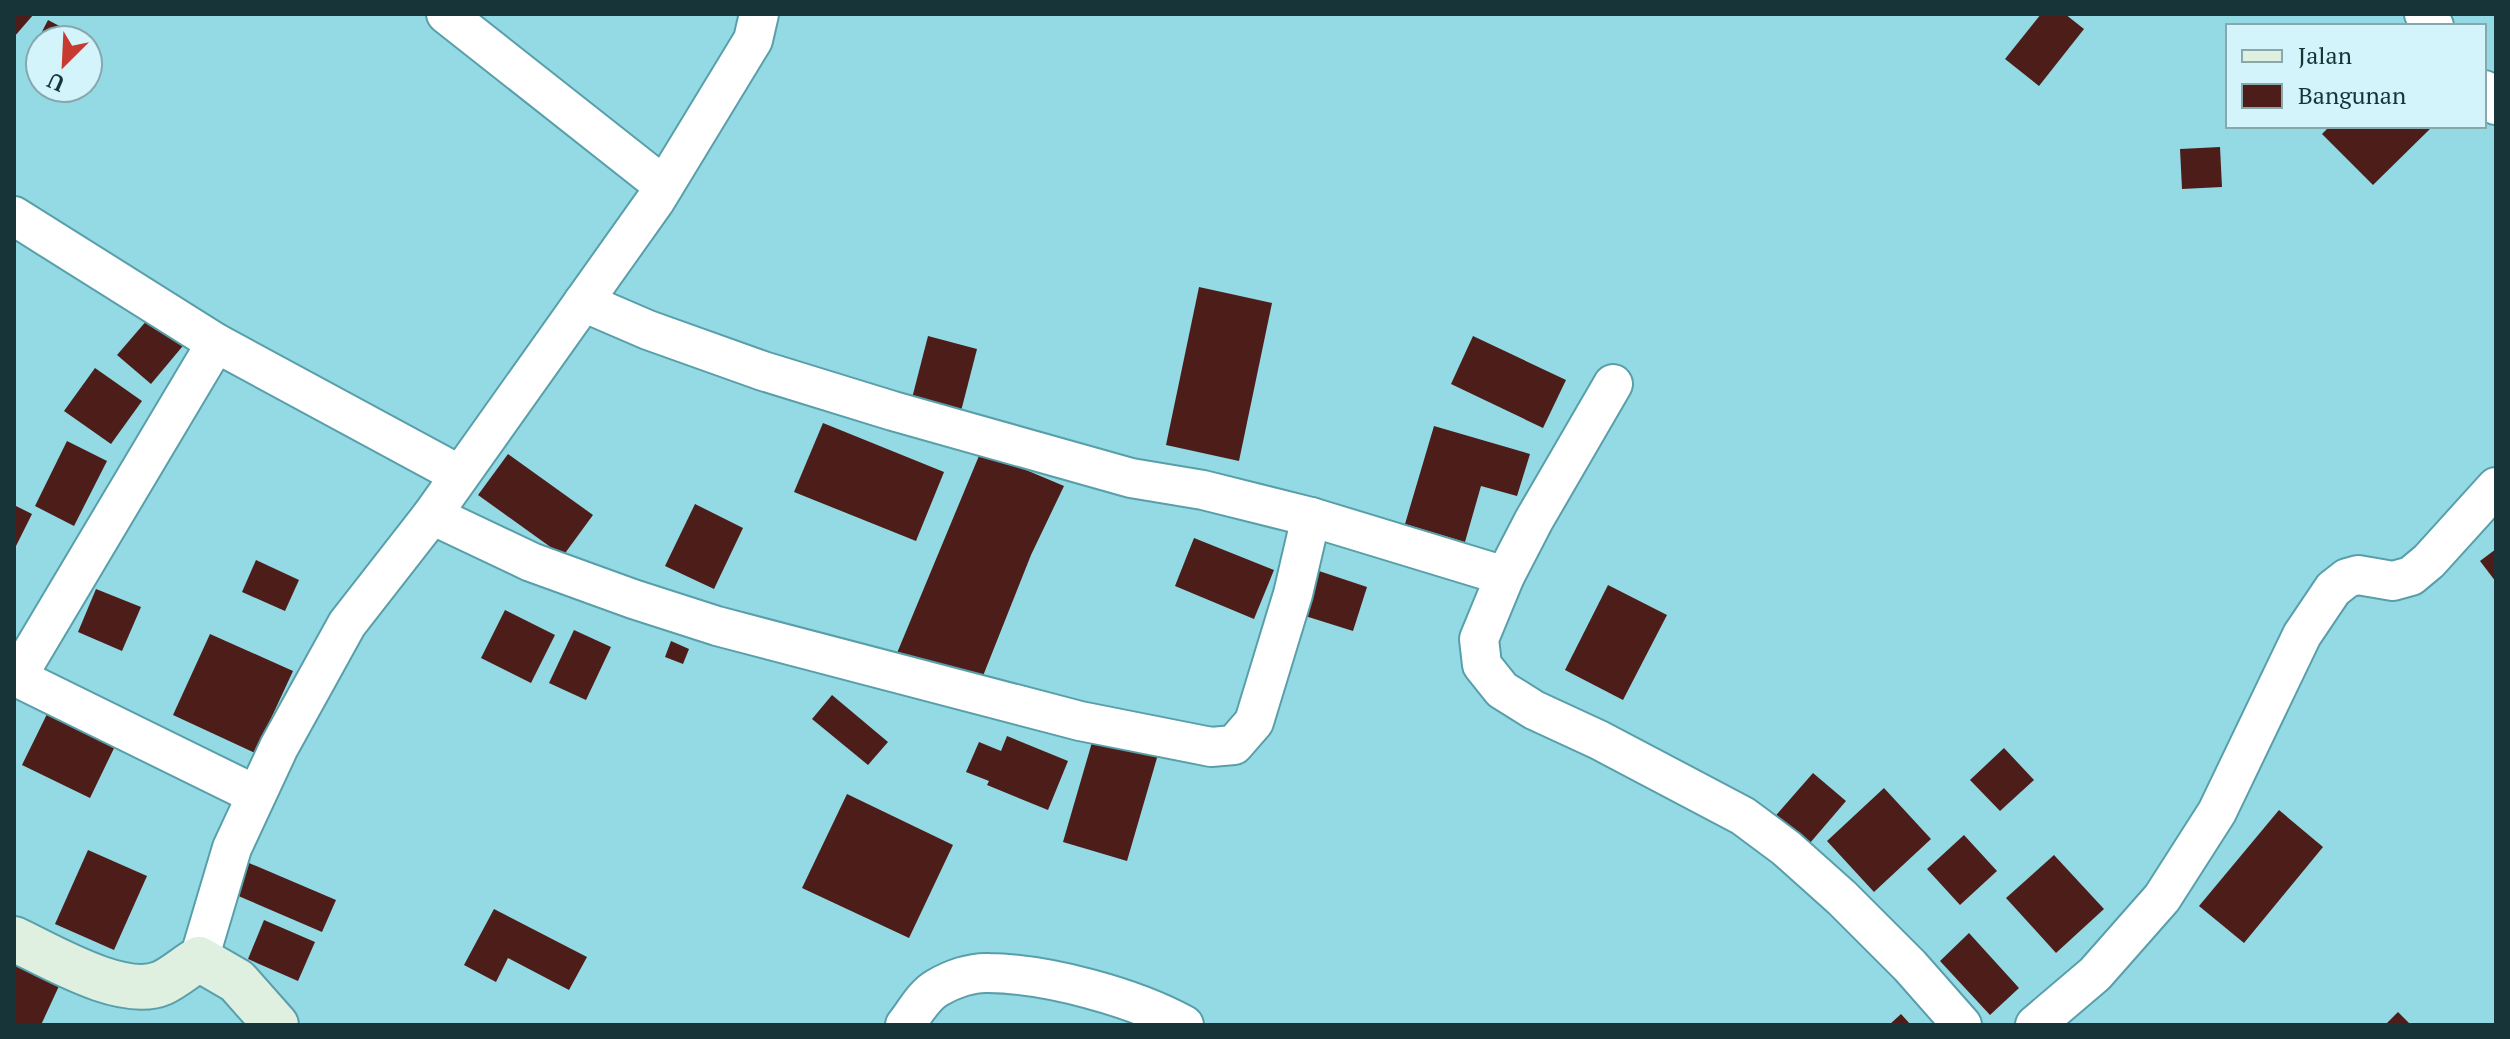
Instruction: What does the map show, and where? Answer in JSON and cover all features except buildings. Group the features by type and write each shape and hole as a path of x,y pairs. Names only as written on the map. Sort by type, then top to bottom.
{"street":[{"path":"446,14 664,186"},
{"path":"14,939 95,976 135,988 161,984 199,959 232,848 279,747 347,624 432,515 664,186 753,40 759,14"},
{"path":"14,216 216,343 460,475"},
{"path":"583,302 648,330 763,371 1026,451 1131,478 1203,490 1311,517 1505,576"},
{"path":"216,343 16,677 256,795"},
{"path":"1613,384 1548,494 1505,576 1479,639 1482,665 1502,690 1534,710 1599,740 1743,816 1786,848 1910,966 1962,1025"},
{"path":"2035,1025 2095,974 2162,898 2217,812 2302,635 2333,589 2347,578 2358,575 2393,581 2411,576 2429,561 2496,487"},
{"path":"432,515 531,562 717,626 1080,721 1211,747 1234,745 1254,722 1293,594 1311,517"},
{"path":"199,959 237,981 278,1024"},
{"path":"905,1025 934,989 964,976 988,973 1094,990 1166,1015 1184,1025"}]}
